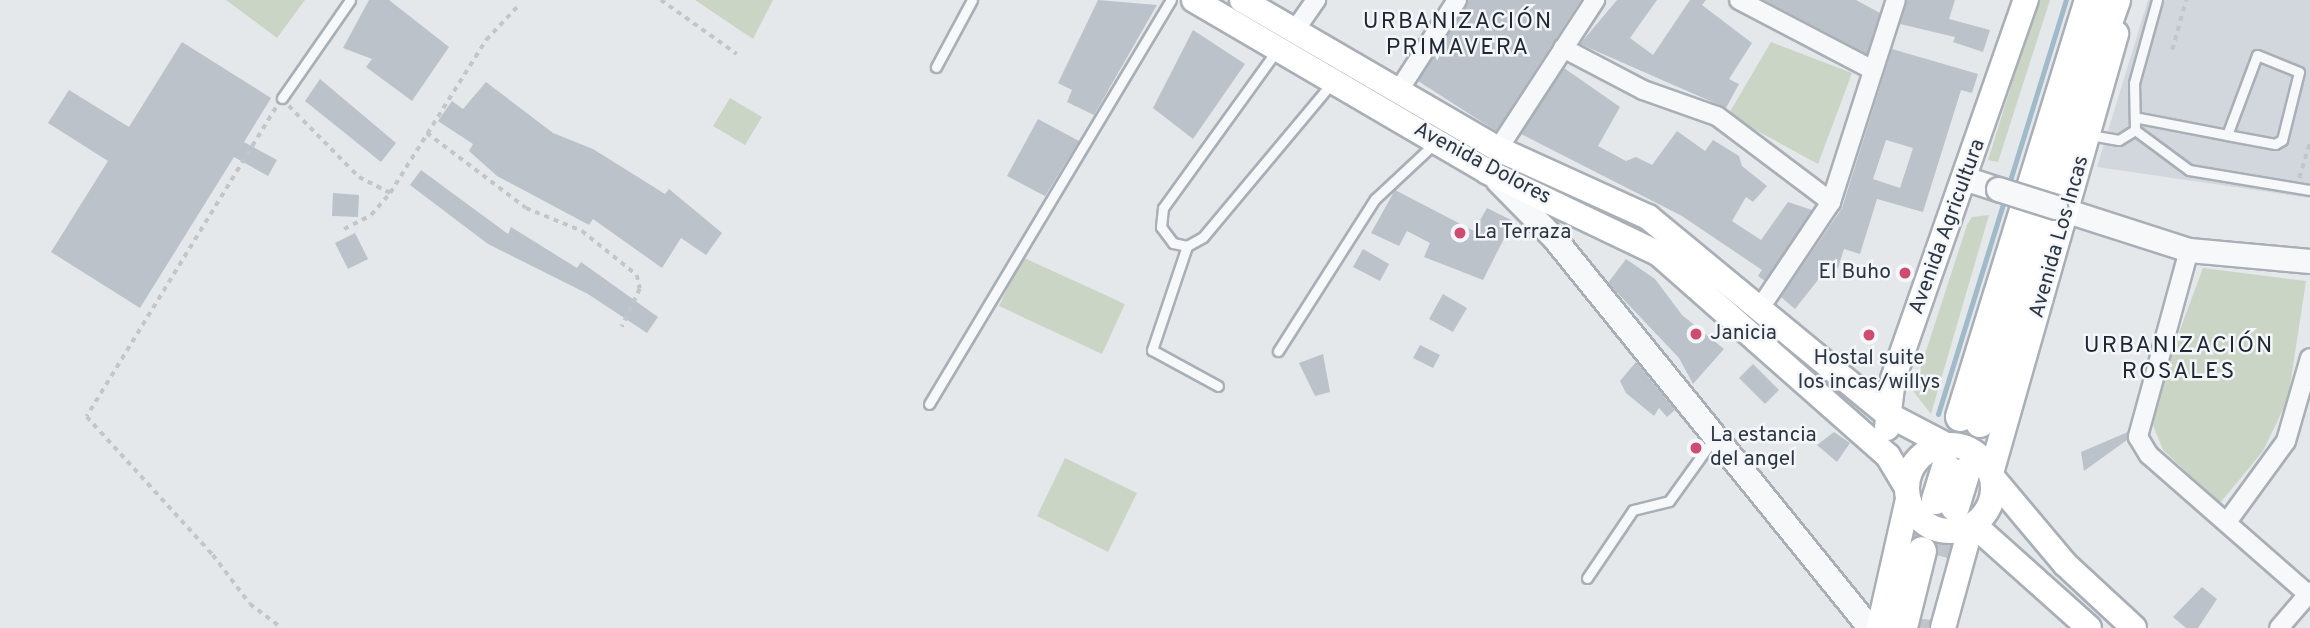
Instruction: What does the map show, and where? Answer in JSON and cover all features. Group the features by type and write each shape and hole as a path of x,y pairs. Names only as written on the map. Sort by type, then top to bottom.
{"main road":[{"name":"Avenida Dolores","path":"1194,0 1488,172 1659,254 1888,456 1908,493 1933,528 1959,515"},
{"name":"Avenida Dolores","path":"1242,0 1498,149 1648,217 1887,415 1968,467 2134,628"},
{"name":"Avenida Agricultura","path":"1888,456 1887,415 1893,379 1967,178 2026,0"},
{"name":"Avenida Los Incas","path":"2089,0 1970,420 2116,0"},
{"name":"Avenida Los Incas","path":"1959,515 1990,504 1968,467 2090,135 2123,0"},
{"path":"1859,391 1893,379"},
{"path":"1923,456 1968,467 1959,515 1912,625 1908,493 1923,456"},
{"path":"1959,515 2089,628"},
{"path":"1912,625 1931,554"}],"street":[{"path":"1295,30 1316,0"},
{"path":"1399,90 1457,0"},
{"path":"1498,149 1595,0"},
{"path":"1739,0 1869,68"},
{"path":"1760,308 1831,202 1869,68 1896,0"},
{"path":"1563,48 1643,90 1717,116 1831,202"},
{"path":"1488,172 1553,238 1870,628"},
{"path":"1967,178 2189,250 2310,261"},
{"path":"2189,250 2138,437 2149,455 2309,593 2279,628"},
{"path":"2227,522 2286,441 2310,358"}],"lane":[{"path":"282,98 351,0"},
{"path":"936,67 972,0"},
{"path":"929,404 1171,0"},
{"path":"2090,135 2119,140 2135,130 2138,118 2134,83 2157,0"},
{"path":"1278,49 1163,208 1161,227 1173,243 1187,246 1203,237 1334,82"},
{"path":"2138,118 2227,135 2282,140 2295,66 2257,55 2250,62 2227,135"},
{"path":"2135,130 2189,170 2310,190"},
{"path":"1278,351 1375,199 1436,142"},
{"path":"1187,246 1152,350 1217,386"},
{"path":"1587,578 1633,510 1669,501 1716,436"}],"path":[{"path":"661,0 737,54"},
{"path":"2172,50 2186,0"},
{"path":"344,229 371,215 390,193 486,40 517,7"},
{"path":"282,628 250,604 88,417 282,98 359,177 390,193"},
{"path":"427,133 526,208 582,231 637,275 640,289 622,327"},
{"path":"2296,187 2310,144"}],"shaded area":[{"path":"2148,0 2310,0 2310,198 2097,167"}],"green space":[{"path":"226,0 305,0 277,38"},
{"path":"695,0 773,0 753,39"},
{"path":"2038,0 2050,0 1998,162 1988,160"},
{"path":"1771,42 1852,73 1818,164 1728,115"},
{"path":"730,98 762,117 745,145 713,126"},
{"path":"1989,215 1931,414 1913,391 1967,225 1972,217"},
{"path":"1022,257 1125,304 1102,354 999,306"},
{"path":"2203,268 2306,281 2288,399 2263,451 2220,503 2163,450 2153,425 2155,397"},
{"path":"1065,458 1137,493 1108,552 1037,516"}],"building":[{"path":"369,0 389,0 449,47 412,101 366,67 372,59 343,48"},
{"path":"1098,0 1157,5 1094,115 1067,102 1072,90 1058,83"},
{"path":"1468,0 1581,0 1496,131 1418,81"},
{"path":"1617,0 1657,0 1630,38 1653,55 1690,0 1706,0 1702,5 1752,43 1729,79 1739,84 1726,108 1580,44"},
{"path":"1764,0 1856,0 1880,13 1867,54"},
{"path":"1907,0 1955,0 1949,19 1990,30 1983,52 1953,42 1955,37 1900,24"},
{"path":"1193,30 1245,64 1193,139 1153,108"},
{"path":"182,42 271,98 244,142 277,160 268,176 234,157 140,308 51,252 108,161 48,123 69,90 129,127"},
{"path":"1892,49 1978,74 1972,93 1961,90 1923,212 1877,199 1860,254 1844,249 1838,268 1829,266 1795,309 1781,297 1842,208","holes":["1886,140 1913,148 1900,188 1873,179"]},
{"path":"1564,68 1620,107 1598,146 1626,161 1636,157 1652,165 1677,131 1705,151 1713,140 1739,156 1742,166 1767,186 1753,202 1746,197 1732,221 1761,240 1788,202 1812,210 1765,281 1758,276 1762,270 1682,216 1521,134"},
{"path":"320,79 396,143 381,162 305,101"},
{"path":"486,82 553,133 593,149 665,194 669,189 722,233 706,255 681,238 662,268 593,219 589,225 497,176 469,151 473,144 438,121 452,101 463,109"},
{"path":"1038,119 1079,141 1045,196 1007,176"},
{"path":"421,170 508,234 511,227 577,268 581,262 658,317 647,333 588,294 488,244 410,185"},
{"path":"1395,190 1474,231 1487,208 1513,221 1483,280 1424,257 1430,243 1407,231 1399,246 1371,233"},
{"path":"333,193 359,195 358,217 332,216"},
{"path":"355,233 368,259 348,269 335,243"},
{"path":"1363,249 1389,264 1380,281 1353,267"},
{"path":"1626,259 1655,279 1682,315 1724,349 1693,384 1679,358 1608,283"},
{"path":"1443,294 1467,308 1453,332 1429,319"},
{"path":"1420,345 1440,355 1433,368 1413,358"},
{"path":"1323,354 1330,392 1315,396 1299,363"},
{"path":"1636,362 1675,410 1667,417 1659,408 1654,416 1626,393 1620,381"},
{"path":"1753,364 1779,390 1765,404 1739,378"},
{"path":"1834,432 1850,443 1837,462 1817,445"},
{"path":"2128,432 2127,440 2084,471 2081,452"},
{"path":"2202,587 2217,599 2198,628 2186,628 2173,617"}],"waterway":[{"path":"2008,187 2066,0"},
{"path":"1938,414 2005,197"}],"tunnel":[{"path":"1966,472 1980,423"},
{"path":"1922,551 1936,500"},
{"path":"1940,556 1955,507"},
{"path":"1922,628 1923,619"}],"place":[{"name":"La Terraza","path":"1460,233"},
{"name":"El Buho","path":"1905,273"},
{"name":"Janicia","path":"1696,334"},
{"name":"Hostal suite los incas/willys","path":"1869,335"},
{"name":"La estancia del angel","path":"1696,448"}],"district":[{"name":"URBANIZACIÓN PRIMAVERA","path":"1458,36"},
{"name":"URBANIZACIÓN ROSALES","path":"2179,360"}]}
